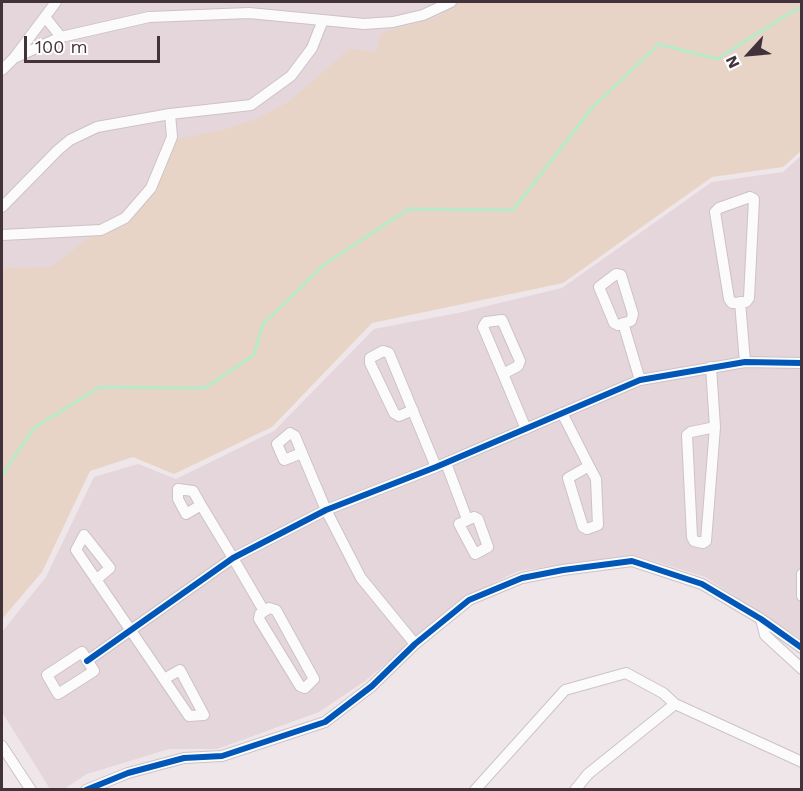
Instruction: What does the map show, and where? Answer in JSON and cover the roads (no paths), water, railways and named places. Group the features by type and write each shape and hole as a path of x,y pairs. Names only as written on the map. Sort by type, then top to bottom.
{"street":[{"path":"2,70 14,58 56,2"},
{"path":"14,58 62,37 150,17 249,13 364,24 393,22 423,15 451,2"},
{"path":"45,17 62,37"},
{"path":"2,207 70,140 117,122 251,105 291,76 312,48 323,20"},
{"path":"3,232 100,230 124,218 151,188 172,137 170,114"},
{"path":"752,198 749,298 746,302 740,302 732,303 729,300 715,212 719,208 752,198"},
{"path":"616,274 621,275 633,314 631,321 623,323 614,322 599,290 599,285 616,274"},
{"path":"740,302 745,362"},
{"path":"503,374 518,366 520,361 502,320 486,322 483,327 526,429"},
{"path":"623,323 640,380"},
{"path":"412,410 399,416 394,414 370,363 370,358 383,351 389,353 412,410 467,519"},
{"path":"87,660 232,558 326,510 441,465 640,380 745,362 801,363"},
{"path":"711,367 716,427 706,541 703,543 693,541 692,537 687,435 691,432 716,427"},
{"path":"562,413 596,479 598,525 587,529 583,527 568,478 589,466"},
{"path":"302,453 326,510 361,578 415,644"},
{"path":"690,486 711,488"},
{"path":"201,505 264,611"},
{"path":"86,789 128,773 184,758 222,756 325,722 372,686 415,644 469,600 522,578 632,561 702,584 761,619 801,648"},
{"path":"801,574 801,596"},
{"path":"96,580 164,679"},
{"path":"269,608 276,610 314,679 305,688 300,686 259,619 260,614 264,611 269,608"},
{"path":"761,619 765,635 801,669"},
{"path":"475,789 565,690 626,673 663,693 675,705 801,762"},
{"path":"574,789 588,774 675,705"},
{"path":"2,746 31,789"}],"waterway":[{"path":"2,475 34,428 100,387 205,388 254,355 263,324 326,263 409,209 513,210 592,108 659,44 717,59 793,11 802,8"}]}
